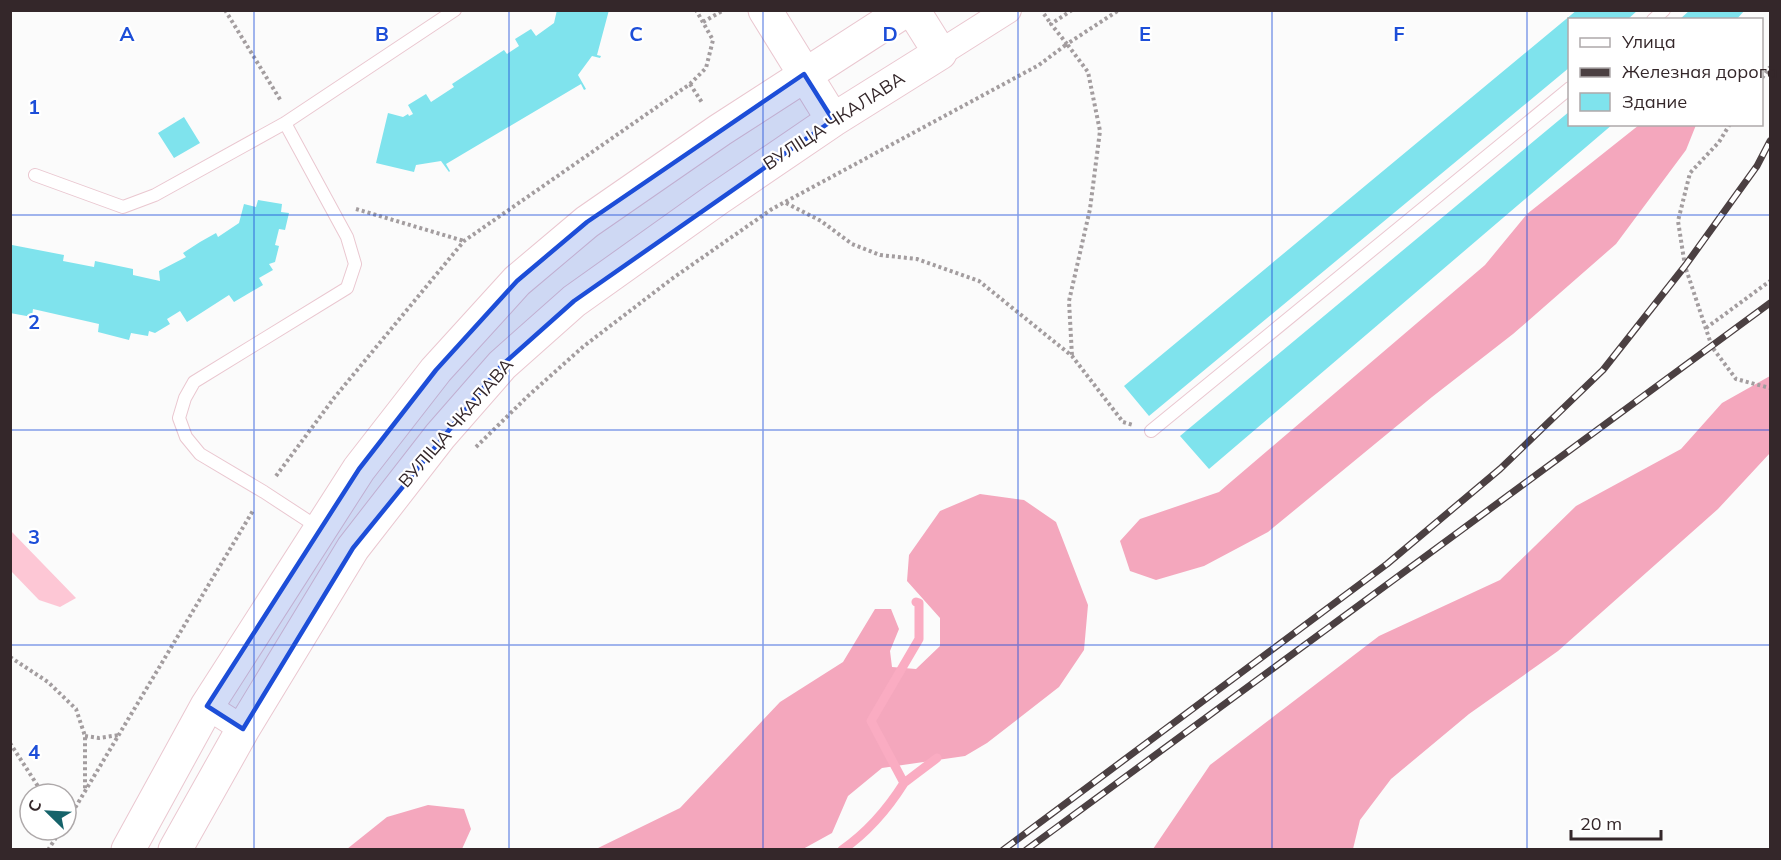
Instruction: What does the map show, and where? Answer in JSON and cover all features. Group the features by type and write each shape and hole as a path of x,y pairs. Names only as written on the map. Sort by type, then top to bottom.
{"main road":[{"path":"765,10 833,120"},
{"path":"128,849 207,706 319,528 359,469 435,370 517,281 587,222 804,74 906,10"},
{"path":"913,10 940,53"},
{"name":"ВУЛІЦА ЧКАЛАВА","path":"175,849 243,729 353,548 440,436 502,365 574,301 733,187 833,120 940,53"}],"street":[{"name":"ВУЛІЦА ЧКАЛАВА","path":"940,53 1008,10"},
{"path":"319,528 353,548"},
{"path":"207,706 243,729"}],"lane":[{"path":"35,175 123,207 155,195 288,121 455,10"},
{"path":"1151,431 1568,89"},
{"path":"288,121 347,237 355,264 347,288 194,382 184,398 179,418 186,437 200,454 319,528"}],"path":[{"path":"225,10 288,121"},
{"path":"78,802 264,492 334,398 464,241 690,84 706,68 713,40 696,10"},
{"path":"703,22 724,10"},
{"path":"1051,24 1072,10"},
{"path":"472,450 584,346 673,278 772,209 1039,65 1119,10"},
{"path":"1044,14 1088,72 1100,131 1090,209 1069,301 1072,356"},
{"path":"690,84 709,112"},
{"path":"1729,126 1719,142 1690,173 1678,221 1685,266 1712,347 1736,379 1770,388"},
{"path":"785,202 820,221 852,244 880,255 918,259 979,281 1072,356 1123,422 1151,431"},
{"path":"356,209 464,241"},
{"path":"1706,328 1770,281"},
{"path":"10,657 48,682 76,709 85,736 85,790"},
{"path":"85,736 99,738 119,735"},
{"path":"10,743 35,782"}],"highlighted area":[{"path":"804,74 833,120 574,301 502,365 353,548 243,729 207,706 359,469 436,370 517,281 587,222"}],"shaded area":[{"path":"1638,126 1696,126 1686,150 1616,244 1513,334 1432,397 1268,532 1204,566 1156,580 1130,571 1120,541 1140,519 1219,492 1485,265 1527,214"},
{"path":"1770,376 1770,453 1718,509 1558,651 1469,714 1391,779 1360,820 1353,849 1153,849 1210,765 1379,636 1500,580 1576,506 1681,449 1722,403"},
{"path":"980,494 1024,500 1056,522 1088,605 1084,650 1059,687 987,743 965,756 882,768 848,796 832,833 803,849 596,849 680,808 780,702 843,662 875,609 891,609 899,629 890,651 892,667 916,669 940,646 940,618 907,581 909,555 940,511"},
{"path":"10,531 76,598 60,607 39,600 11,571"},
{"path":"428,805 464,809 471,829 462,849 347,849 387,817"}],"building":[{"path":"557,10 609,10 597,55 601,56 600,58 592,56 578,75 586,89 584,90 581,84 446,164 449,172 441,161 416,165 414,172 376,163 388,113 403,117 413,114 408,105 426,94 431,102 454,87 452,84 504,50 507,54 519,46 515,39 531,29 536,36 554,23"},
{"path":"1577,10 1638,10 1629,18 1568,18 1568,69 1149,416 1124,386"},
{"path":"1690,10 1745,10 1738,18 1681,18"},
{"path":"1568,113 1568,126 1611,126 1209,469 1180,436"},
{"path":"184,117 200,143 174,158 158,133"},
{"path":"258,200 282,204 281,212 289,213 285,230 279,229 275,245 279,246 275,262 269,264 273,270 259,278 263,285 234,302 229,295 187,322 180,311 167,319 170,324 155,333 149,331 148,336 131,333 129,340 98,332 99,324 33,309 32,317 10,313 12,245 64,255 63,261 94,267 95,261 133,269 133,275 160,281 159,271 186,257 183,253 200,242 216,233 218,237 239,223 244,204 256,207"}],"waterway":[{"path":"842,850 876,820 904,783 871,721 919,639 919,603 916,602"},
{"path":"904,783 937,758"}],"railway":[{"path":"1003,850 1387,564 1500,469 1603,370 1685,266 1757,166 1770,141"},
{"path":"1026,850 1770,303"}]}
